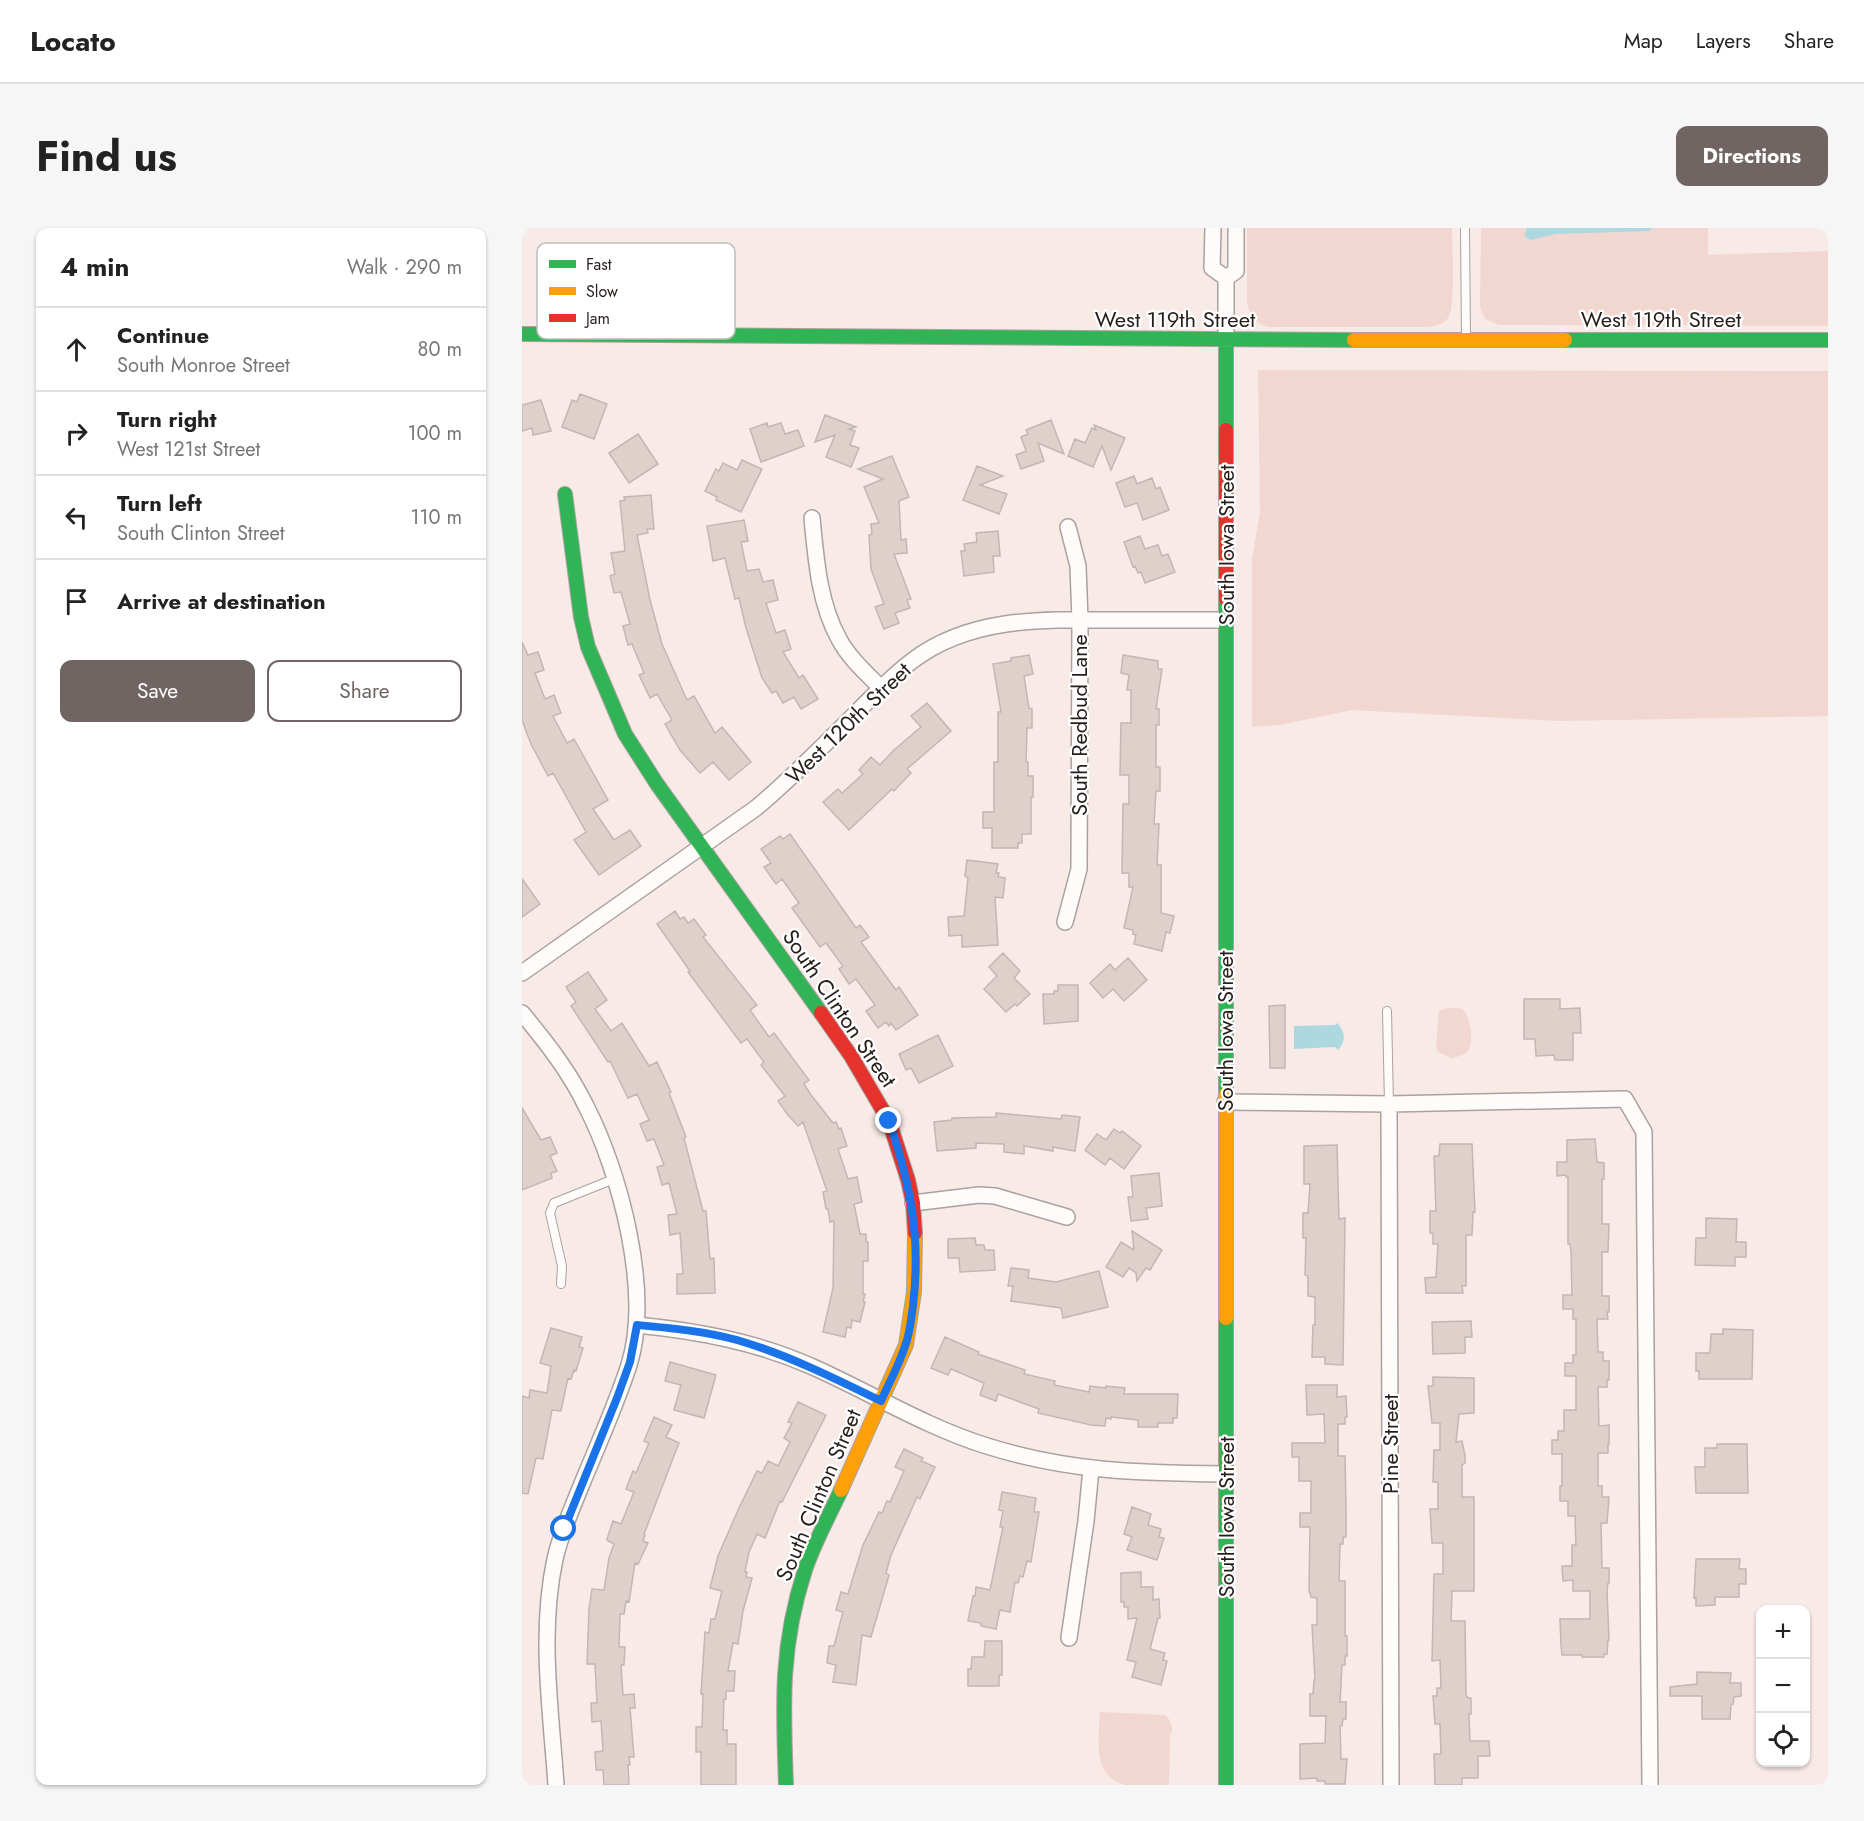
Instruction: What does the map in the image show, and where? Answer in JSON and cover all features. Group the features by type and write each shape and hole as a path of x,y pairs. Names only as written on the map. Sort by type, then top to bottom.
{"street":[{"path":"1213,228 1212,268 1226,278"},
{"name":"South Iowa Street","path":"1226,1785 1226,278 1236,271 1236,228"},
{"name":"West 119th Street","path":"522,334 537,334"},
{"name":"West 119th Street","path":"735,336 1226,340 1828,340"},
{"name":"South Clinton Street","path":"565,494 574,574 588,647 625,734 657,784 850,1056 878,1101 889,1121 902,1158 913,1203 915,1271 911,1319 906,1345 807,1568 788,1639 784,1677 786,1785"},
{"path":"812,518 819,576 827,612 839,640 855,662 881,688"},
{"name":"South Redbud Lane","path":"1065,922 1079,869 1080,620 1078,566 1068,527"},
{"name":"West 120th Street","path":"522,973 756,808 778,790 881,688 911,662 936,645 969,632 1006,623 1080,620 1227,620"},
{"path":"522,1013 559,1059 599,1132 628,1227 635,1281 637,1325 627,1371 564,1529 555,1558 549,1597 546,1649 556,1785"},
{"path":"1225,1102 1389,1104 1625,1099 1644,1132 1650,1785"},
{"name":"Pine Street","path":"1389,1104 1391,1785"},
{"path":"913,1203 979,1194 995,1196 1067,1217"},
{"path":"637,1325 683,1329 745,1343 812,1367 881,1401 985,1445 1052,1464 1133,1473 1226,1474"},
{"path":"1069,1638 1091,1469"}],"lane":[{"path":"1465,228 1466,340"},
{"path":"1388,1011 1389,1104"},
{"path":"561,1284 562,1266 550,1213 552,1206 554,1203 615,1179"}],"shaded area":[{"path":"1247,228 1452,228 1453,289 1448,318 1441,324 1427,327 1268,327 1263,325 1253,318 1247,303"},
{"path":"1481,228 1708,228 1708,255 1828,251 1828,326 1499,325 1485,319 1480,307"},
{"path":"1258,370 1828,371 1828,716 1559,721 1352,710 1280,725 1252,727 1252,560 1260,512"},
{"path":"1448,1008 1462,1009 1465,1012 1471,1031 1469,1049 1466,1053 1452,1058 1438,1052 1436,1046 1439,1011"},
{"path":"1100,1712 1165,1715 1167,1717 1172,1729 1169,1785 1126,1785 1115,1781 1107,1774 1100,1755"}],"water":[{"path":"1527,228 1652,228 1649,231 1556,234 1530,240 1524,236"},
{"path":"1337,1023 1344,1036 1338,1050 1335,1047 1294,1049 1294,1026 1335,1025"}],"building":[{"path":"580,394 607,404 594,439 562,427 572,400 577,402"},
{"path":"541,400 551,431 533,435 532,428 522,431 522,405"},
{"path":"825,415 856,427 849,429 855,431 850,445 859,448 851,467 826,457 835,435 815,442"},
{"path":"1051,420 1064,454 1038,443 1044,461 1021,469 1016,455 1026,451 1021,437 1028,434 1026,430"},
{"path":"767,423 768,427 781,423 785,434 798,430 804,446 761,462 750,429"},
{"path":"1094,425 1125,438 1111,470 1102,446 1093,467 1068,456 1075,439 1085,443 1092,428 1096,430"},
{"path":"638,434 658,464 629,483 609,453"},
{"path":"892,456 909,497 899,501 901,540 906,539 907,553 894,554 911,599 907,600 910,608 895,613 899,623 884,629 875,607 884,604 871,569 869,535 872,534 871,524 879,523 864,487 883,479 858,469"},
{"path":"742,460 762,469 741,512 716,500 717,497 705,491 716,469 719,471 723,463 737,470"},
{"path":"977,466 1003,476 980,485 1007,494 999,514 963,500"},
{"path":"1134,476 1137,484 1152,478 1156,489 1160,487 1169,510 1143,520 1137,503 1125,507 1116,483"},
{"path":"651,495 654,529 647,529 648,533 637,535 650,600 662,644 687,700 694,696 715,733 722,727 751,762 729,780 713,762 700,773 680,750 665,724 672,720 657,694 650,698 639,675 644,673 632,644 628,645 623,626 630,624 621,592 614,593 610,576 615,574 611,553 625,551 620,501 625,500 624,497"},
{"path":"744,520 748,541 741,542 747,571 759,569 763,582 773,580 778,600 766,603 776,633 785,630 791,649 783,652 799,678 803,675 818,699 801,709 794,697 783,703 776,691 772,693 762,678 739,598 735,599 725,558 713,561 707,526"},
{"path":"998,531 1000,556 993,556 994,572 964,576 961,551 965,551 964,544 977,542 976,533"},
{"path":"1140,536 1145,549 1158,545 1162,556 1168,554 1175,572 1145,583 1141,572 1138,573 1135,566 1133,567 1124,542"},
{"path":"522,642 528,655 538,652 544,670 535,673 545,699 554,695 561,713 553,716 567,743 574,739 608,800 593,809 614,840 630,830 641,846 599,875 574,840 586,832 553,773 548,776 531,744 522,720"},
{"path":"1029,655 1033,674 1024,676 1029,708 1032,709 1032,728 1027,728 1026,762 1028,762 1028,776 1033,776 1031,834 1022,834 1022,843 1018,843 1018,848 992,848 992,828 983,828 983,812 994,812 994,762 998,762 998,712 1001,712 993,664"},
{"path":"1123,655 1158,661 1158,669 1162,669 1156,709 1159,709 1159,725 1156,725 1156,767 1160,767 1160,791 1156,791 1154,824 1159,824 1157,865 1161,865 1161,913 1174,916 1170,933 1166,932 1162,951 1134,944 1136,935 1133,934 1133,930 1124,928 1133,887 1129,887 1129,873 1122,873 1123,804 1129,804 1129,775 1120,775 1121,723 1131,723 1131,690 1127,690 1129,675 1121,673"},
{"path":"927,703 951,731 907,769 911,773 894,791 892,789 849,830 823,802 838,789 842,793 863,774 859,770 871,757 880,765 921,727 911,716"},
{"path":"790,834 856,928 860,925 869,937 861,942 896,990 899,987 918,1015 896,1030 891,1023 889,1026 886,1022 878,1028 866,1011 875,1005 856,979 849,984 839,969 843,966 826,943 820,947 792,908 799,903 782,879 776,884 764,867 771,863 761,849 780,836 783,839"},
{"path":"967,860 998,864 996,873 999,873 998,877 1005,878 1003,898 995,897 998,945 962,947 962,935 949,936 948,917 964,916 968,878 965,876"},
{"path":"522,879 540,904 522,917"},
{"path":"675,911 680,919 684,917 688,923 694,919 706,935 703,937 757,1005 750,1010 769,1037 774,1033 809,1080 804,1084 811,1095 833,1123 836,1122 839,1129 841,1128 847,1146 838,1149 848,1179 857,1177 862,1202 854,1204 860,1234 866,1234 866,1242 868,1242 868,1261 863,1261 863,1294 865,1294 863,1302 865,1302 860,1322 852,1320 851,1328 847,1327 845,1337 823,1332 833,1288 834,1221 830,1222 823,1192 827,1191 803,1122 798,1126 788,1115 778,1101 785,1096 761,1065 764,1062 747,1039 741,1043 688,972 690,971 657,924"},
{"path":"1003,953 1020,971 1014,978 1030,994 1006,1012 984,989 997,976 989,967"},
{"path":"1128,958 1147,980 1124,1001 1113,989 1103,998 1090,983 1110,964 1115,970"},
{"path":"588,972 607,1000 595,1009 611,1031 622,1023 649,1066 657,1062 671,1092 669,1093 686,1137 684,1138 703,1211 706,1211 710,1259 714,1258 715,1293 677,1294 677,1274 683,1274 680,1233 670,1235 668,1215 677,1214 669,1183 662,1185 657,1167 664,1165 654,1139 647,1141 640,1124 649,1120 637,1094 628,1098 610,1061 608,1062 571,1006 576,1002 566,987"},
{"path":"1058,985 1078,985 1078,1021 1044,1024 1043,994 1054,994 1054,991 1058,991"},
{"path":"1524,999 1560,999 1560,1009 1580,1008 1581,1033 1573,1033 1573,1060 1555,1060 1554,1055 1536,1056 1535,1039 1524,1039"},
{"path":"1285,1005 1285,1068 1270,1068 1269,1006"},
{"path":"938,1035 953,1066 919,1083 911,1068 906,1070 899,1054"},
{"path":"522,1108 541,1140 550,1137 557,1153 550,1156 557,1171 551,1173 552,1178 522,1190"},
{"path":"996,1113 1061,1119 1062,1115 1080,1117 1075,1151 1053,1147 1053,1151 1024,1146 1024,1154 1004,1152 1004,1144 976,1143 976,1148 937,1151 934,1122 952,1120 952,1118 996,1117"},
{"path":"1114,1129 1120,1133 1122,1131 1141,1146 1124,1169 1110,1158 1105,1165 1085,1150 1097,1134 1106,1140"},
{"path":"1595,1139 1597,1162 1604,1163 1602,1224 1609,1224 1608,1252 1602,1252 1602,1296 1609,1296 1609,1312 1607,1312 1608,1319 1597,1319 1598,1352 1603,1352 1603,1361 1609,1361 1607,1387 1598,1387 1599,1426 1609,1425 1609,1444 1608,1453 1598,1453 1598,1486 1602,1486 1602,1497 1609,1497 1607,1523 1601,1523 1602,1568 1609,1568 1607,1591 1609,1640 1607,1654 1604,1654 1604,1657 1582,1657 1582,1655 1562,1655 1561,1645 1560,1619 1590,1619 1590,1591 1573,1591 1573,1580 1563,1581 1562,1566 1572,1566 1572,1545 1576,1545 1575,1516 1568,1516 1568,1501 1560,1501 1562,1454 1552,1454 1552,1440 1558,1440 1558,1431 1564,1431 1564,1410 1576,1410 1576,1376 1565,1376 1565,1363 1573,1363 1573,1355 1576,1355 1576,1319 1573,1319 1573,1309 1563,1309 1563,1295 1572,1295 1571,1252 1570,1244 1568,1244 1568,1177 1566,1175 1557,1176 1557,1162 1567,1162 1567,1140"},
{"path":"1440,1144 1472,1144 1475,1212 1473,1212 1472,1235 1466,1235 1466,1286 1462,1286 1463,1293 1426,1293 1425,1278 1436,1277 1438,1244 1433,1244 1433,1233 1430,1233 1430,1211 1436,1211 1434,1156 1439,1156"},
{"path":"1337,1145 1339,1219 1345,1218 1343,1365 1325,1364 1325,1357 1312,1357 1315,1297 1308,1296 1308,1276 1305,1275 1306,1238 1303,1238 1303,1213 1308,1213 1310,1184 1304,1184 1304,1146"},
{"path":"1159,1173 1162,1206 1146,1208 1148,1219 1131,1221 1128,1197 1133,1197 1131,1176"},
{"path":"1706,1218 1737,1219 1736,1242 1746,1242 1746,1257 1735,1257 1735,1266 1695,1265 1696,1238 1706,1238"},
{"path":"1132,1231 1162,1250 1150,1270 1146,1268 1137,1281 1136,1273 1129,1268 1123,1277 1106,1267 1121,1242 1134,1250"},
{"path":"975,1238 976,1245 984,1245 985,1250 994,1250 995,1270 960,1272 959,1258 948,1258 948,1239"},
{"path":"1011,1268 1029,1270 1028,1278 1056,1282 1099,1271 1108,1307 1063,1318 1061,1308 1011,1301 1013,1286 1008,1286"},
{"path":"1471,1321 1472,1337 1465,1337 1465,1353 1433,1354 1432,1322"},
{"path":"551,1328 582,1337 579,1347 583,1348 576,1371 574,1370 571,1379 568,1378 561,1411 552,1410 543,1459 536,1458 528,1494 522,1493 522,1396 529,1398 530,1390 547,1393 551,1366 540,1363"},
{"path":"1723,1329 1753,1330 1752,1379 1699,1379 1699,1371 1696,1371 1696,1353 1710,1353 1711,1334 1723,1334"},
{"path":"945,1337 979,1352 978,1354 1025,1370 1024,1374 1055,1381 1054,1385 1089,1392 1090,1386 1106,1388 1106,1386 1125,1388 1124,1394 1178,1394 1177,1418 1173,1418 1173,1423 1158,1423 1158,1427 1138,1427 1138,1420 1111,1417 1111,1419 1106,1418 1105,1426 1091,1425 1038,1413 1039,1409 998,1394 996,1401 980,1395 984,1383 951,1369 948,1375 931,1368"},
{"path":"670,1362 716,1375 704,1418 674,1410 681,1385 665,1381"},
{"path":"1433,1377 1474,1378 1474,1413 1459,1414 1456,1442 1462,1441 1465,1455 1465,1463 1462,1465 1462,1497 1474,1497 1474,1591 1452,1591 1451,1621 1465,1621 1466,1695 1471,1698 1470,1741 1489,1741 1490,1756 1478,1756 1478,1778 1462,1778 1462,1785 1435,1785 1434,1754 1441,1754 1440,1724 1435,1724 1433,1696 1437,1696 1437,1688 1441,1688 1440,1660 1432,1661 1434,1574 1443,1574 1443,1543 1432,1543 1430,1509 1438,1509 1438,1482 1433,1482 1434,1450 1440,1450 1440,1423 1432,1423 1428,1386 1433,1386"},
{"path":"1306,1385 1337,1385 1337,1397 1346,1396 1345,1424 1338,1424 1338,1456 1345,1456 1346,1537 1343,1537 1343,1544 1340,1544 1339,1581 1345,1581 1345,1636 1347,1636 1347,1656 1345,1656 1345,1665 1342,1665 1340,1702 1346,1702 1346,1719 1343,1719 1342,1726 1340,1726 1341,1759 1347,1759 1345,1784 1325,1784 1325,1781 1317,1781 1317,1778 1300,1779 1300,1744 1325,1743 1326,1716 1310,1716 1310,1694 1313,1694 1315,1680 1312,1625 1317,1625 1317,1598 1311,1597 1309,1590 1310,1527 1300,1527 1300,1513 1311,1513 1311,1481 1299,1481 1299,1457 1292,1457 1292,1443 1325,1443 1324,1414 1307,1415"},
{"path":"798,1402 826,1415 782,1502 780,1501 765,1538 757,1534 749,1552 745,1572 747,1572 746,1577 752,1578 743,1611 738,1644 733,1643 728,1671 735,1671 734,1691 726,1691 726,1699 724,1699 723,1730 727,1730 727,1744 736,1744 736,1785 701,1785 701,1752 696,1752 696,1727 702,1727 703,1694 701,1694 705,1632 709,1633 711,1619 715,1619 722,1591 710,1588 718,1556 757,1471 762,1473 768,1461 778,1466 790,1442 784,1438 792,1423 788,1422"},
{"path":"654,1417 672,1425 666,1437 679,1443 644,1534 643,1541 648,1543 638,1564 635,1563 629,1602 626,1601 624,1614 620,1614 619,1647 625,1647 624,1665 621,1665 623,1695 634,1694 635,1708 630,1708 634,1757 629,1757 629,1785 604,1785 603,1770 596,1770 595,1752 603,1751 601,1721 592,1722 591,1703 597,1703 595,1664 587,1664 589,1609 592,1589 604,1590 609,1558 614,1544 607,1539 613,1521 621,1524 634,1492 626,1489 649,1443 644,1441"},
{"path":"1717,1444 1747,1444 1748,1493 1696,1493 1695,1467 1705,1467 1705,1448 1717,1448"},
{"path":"904,1449 923,1458 921,1461 935,1467 920,1499 917,1497 891,1555 886,1573 889,1575 871,1637 862,1635 856,1685 833,1682 836,1665 827,1663 829,1646 834,1646 843,1612 836,1610 841,1592 848,1594 863,1545 879,1512 882,1513 887,1501 890,1502 904,1471 895,1467"},
{"path":"1002,1492 1036,1498 1034,1512 1039,1512 1031,1562 1027,1561 1023,1577 1020,1576 1018,1583 1015,1582 1010,1612 1000,1610 996,1629 968,1621 976,1587 990,1590 1003,1527 1000,1527 1003,1511 999,1510"},
{"path":"1132,1507 1151,1514 1148,1525 1161,1529 1159,1537 1164,1538 1157,1560 1127,1550 1132,1537 1124,1534"},
{"path":"1696,1559 1740,1559 1739,1569 1746,1569 1746,1584 1739,1584 1739,1597 1715,1597 1715,1605 1696,1606 1696,1597 1694,1598"},
{"path":"1141,1572 1141,1587 1153,1587 1153,1600 1159,1599 1160,1618 1158,1618 1150,1649 1165,1653 1163,1660 1167,1661 1161,1685 1132,1677 1136,1662 1127,1660 1137,1618 1128,1619 1128,1607 1124,1607 1124,1602 1121,1602 1121,1573"},
{"path":"985,1641 1002,1641 1002,1675 999,1675 999,1686 968,1686 968,1669 971,1669 972,1657 984,1657"},
{"path":"1697,1672 1731,1673 1730,1683 1741,1683 1741,1696 1734,1697 1730,1719 1702,1719 1702,1696 1670,1696 1670,1687 1697,1684"}],"traffic: fast":[{"path":"522,334 537,334"},
{"path":"735,336 1354,340"},
{"path":"1226,340 1226,430"},
{"path":"1565,340 1828,340"},
{"path":"565,494 581,617 588,647 625,734 657,784 821,1013"},
{"path":"1226,599 1226,1094"},
{"path":"1226,1318 1226,1785"},
{"path":"786,1785 784,1702 791,1625 805,1570 841,1490"}],"traffic: slow":[{"path":"1354,340 1565,340"},
{"path":"1226,1094 1226,1318"},
{"path":"841,1490 906,1345 914,1292 915,1233"}],"traffic: jam":[{"path":"1226,430 1226,599"},
{"path":"821,1013 851,1056 889,1121 908,1180 913,1203 915,1233"}],"route":[{"path":"564,1529 630,1362 637,1325 683,1329 764,1349 812,1367 881,1401 906,1345 914,1292 913,1203 902,1158 889,1121"}]}
